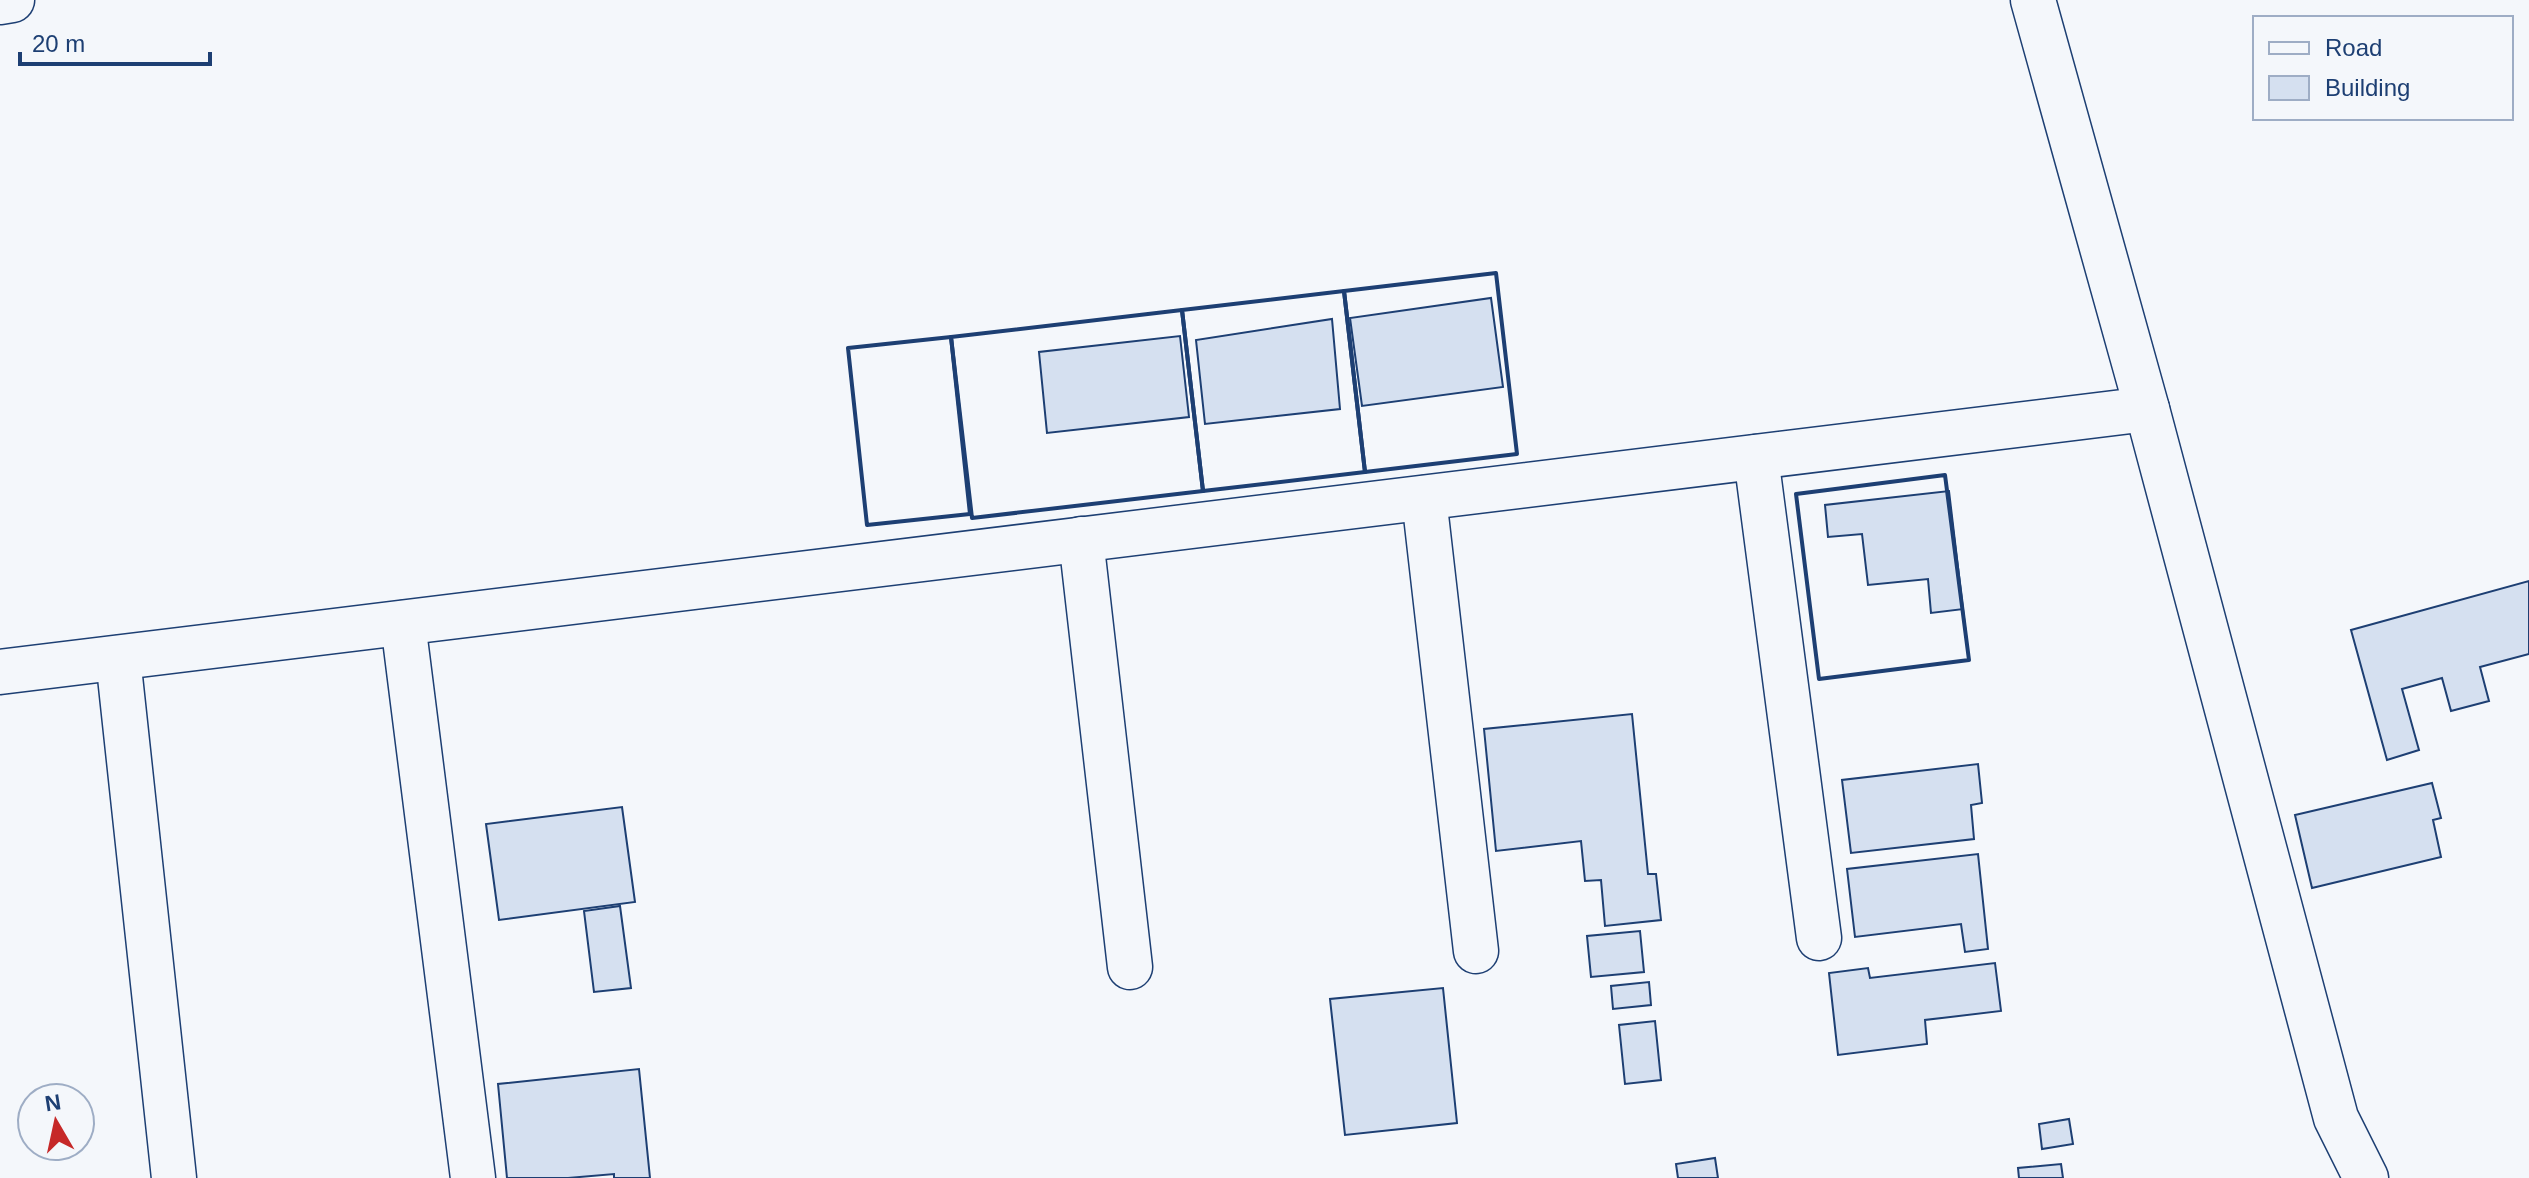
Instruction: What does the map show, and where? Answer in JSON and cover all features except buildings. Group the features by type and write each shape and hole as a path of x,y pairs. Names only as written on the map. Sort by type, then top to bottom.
{"street":[{"path":"0,2 12,0"},
{"path":"2033,0 2147,409 2336,1118 2366,1178"},
{"path":"0,672 2147,409"},
{"path":"1756,457 1819,938"},
{"path":"1424,498 1476,951"},
{"path":"1081,539 1130,967"},
{"path":"403,623 473,1178"},
{"path":"118,658 174,1178"}],"wall":[{"path":"1496,273 1517,454 1365,472 1344,291 1496,273"},
{"path":"1344,291 1365,472 1203,491 1182,310 1344,291"},
{"path":"1182,310 1203,491 972,518 951,337 1182,310"},
{"path":"951,337 970,514 867,525 848,348 951,337"},
{"path":"1945,475 1969,660 1819,679 1796,494 1945,475"}]}
